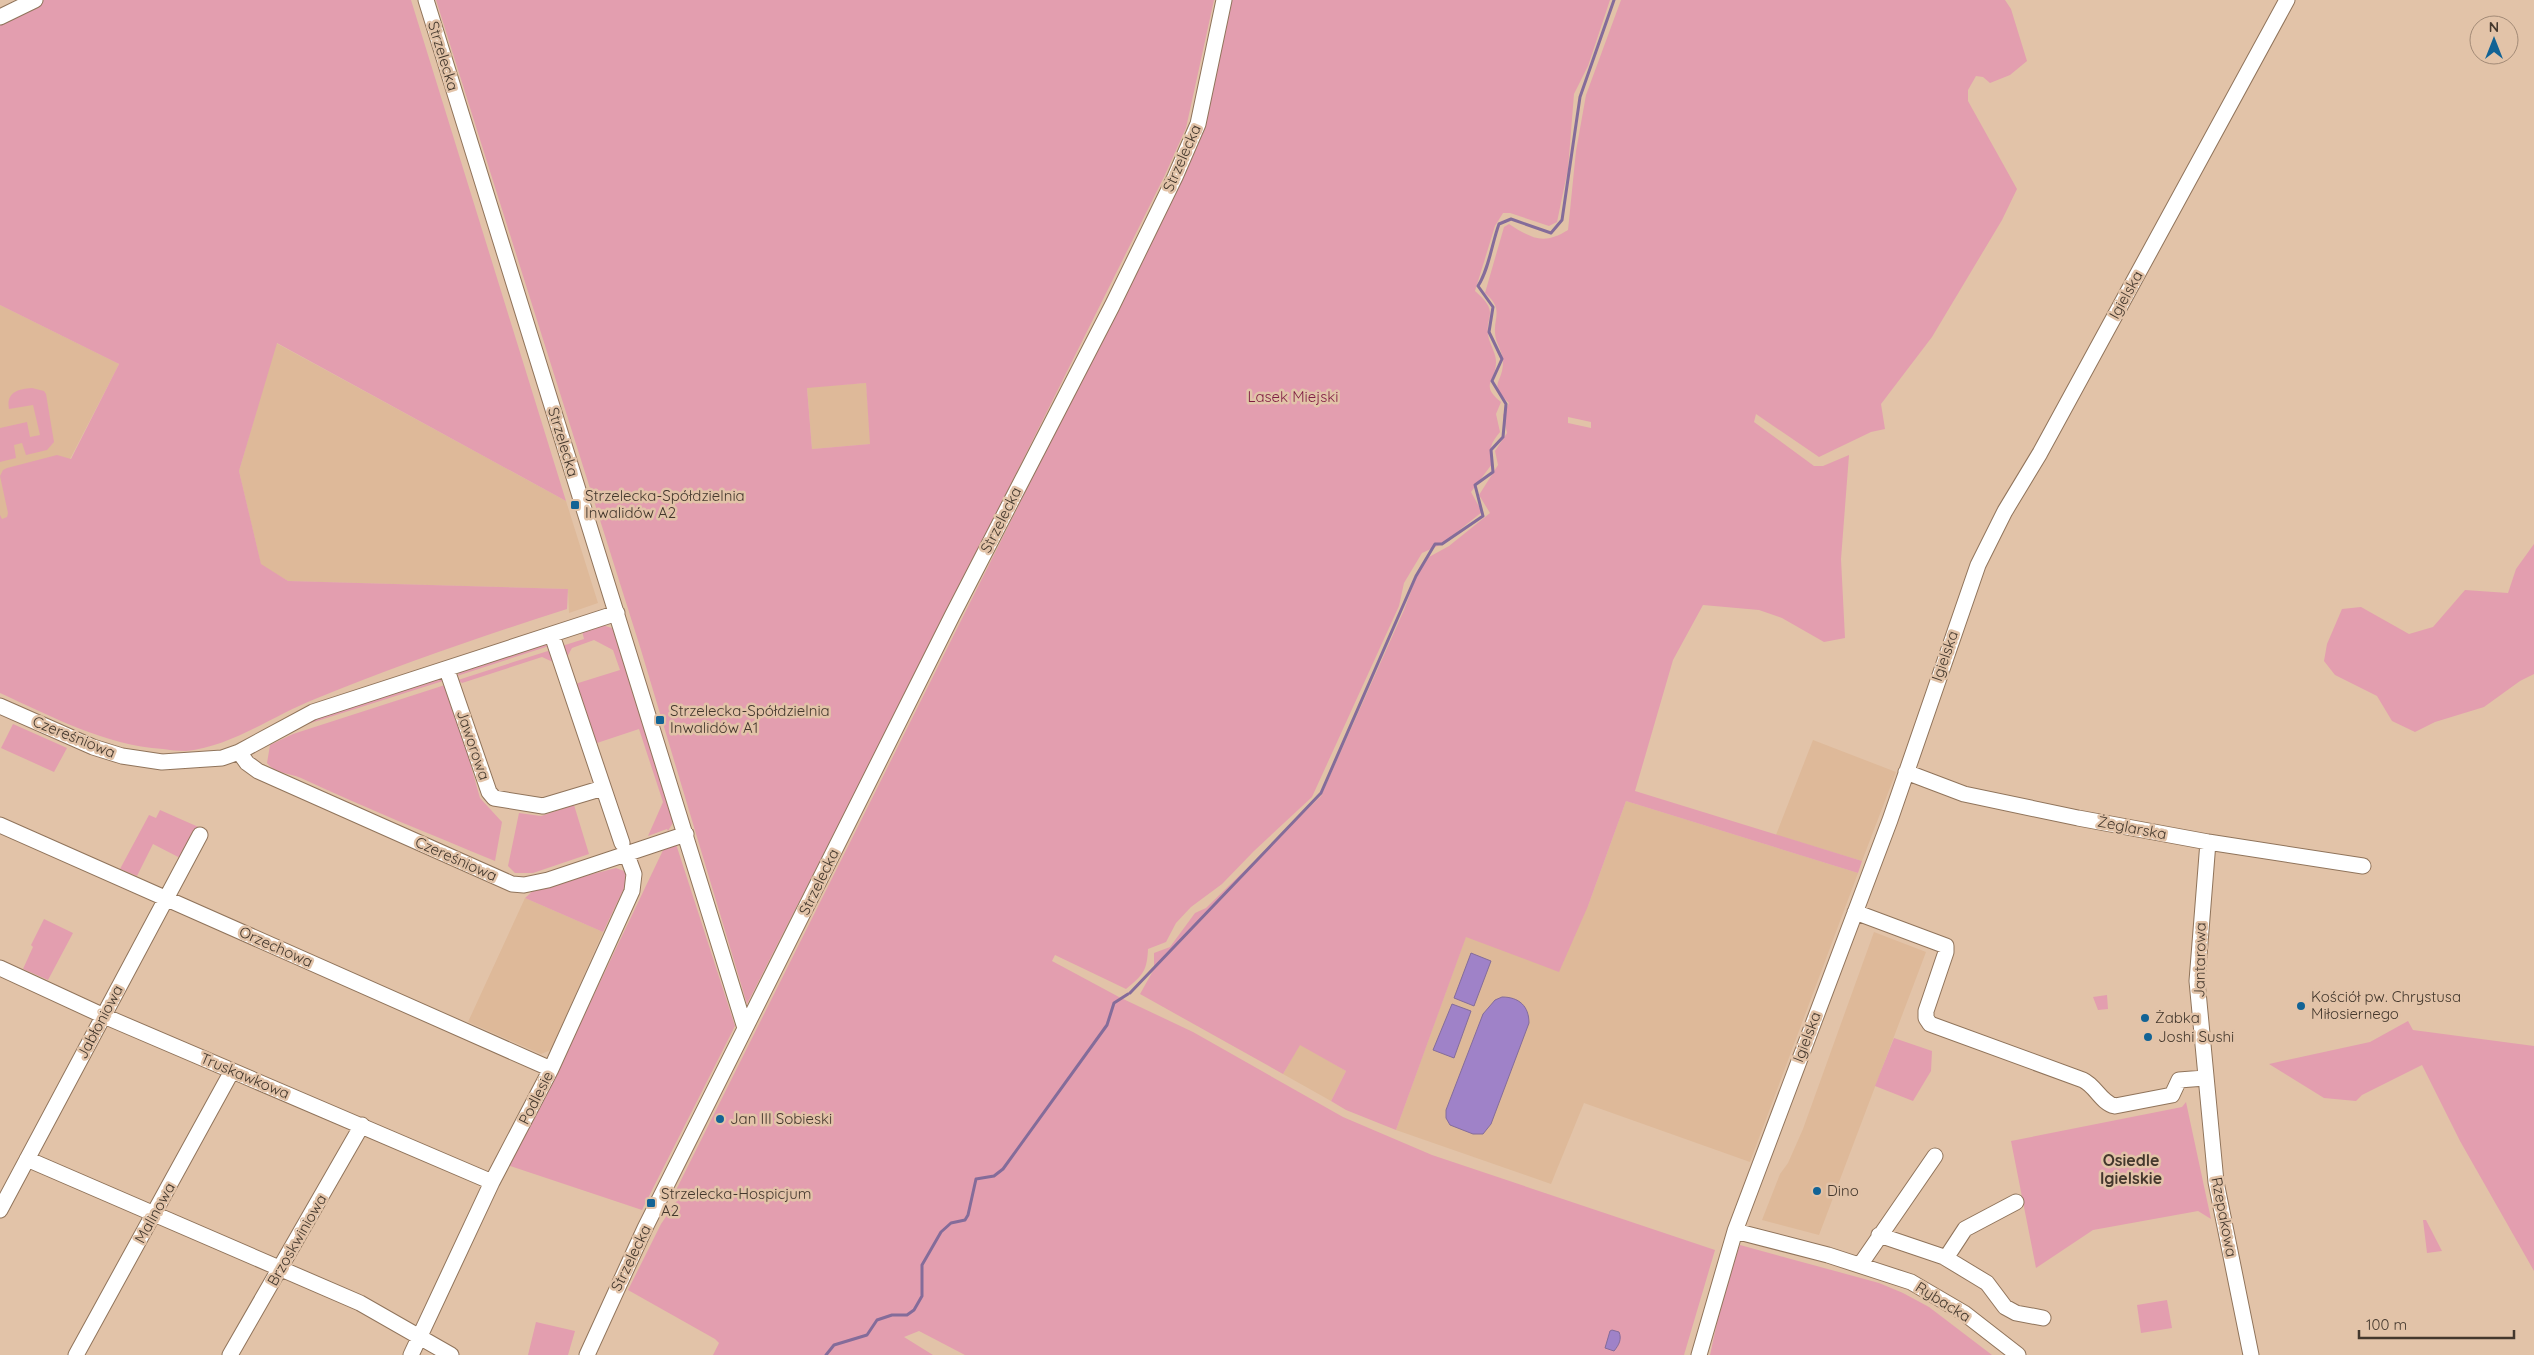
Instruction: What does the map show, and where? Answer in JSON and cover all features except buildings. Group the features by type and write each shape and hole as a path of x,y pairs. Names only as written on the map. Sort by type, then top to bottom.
{"street":[{"path":"0,17 35,0"},
{"name":"Strzelecka","path":"426,0 745,1028"},
{"name":"Strzelecka","path":"587,1355 645,1228 952,616 1112,306 1174,177 1198,124 1224,0"},
{"name":"Igielska","path":"1699,1355 1735,1231 1855,912 1982,557 2005,511 2040,453 2287,0"},
{"name":"Czereśniowa","path":"0,706 93,747 136,759 162,762 222,758 239,752 313,712 447,670 617,613"},
{"path":"552,635 624,849"},
{"name":"Jaworowa","path":"447,670 490,792 494,798 543,806 603,788"},
{"name":"Czereśniowa","path":"239,752 247,763 258,771 512,884 524,885 541,882 624,849 686,834"},
{"name":"Żeglarska","path":"1906,772 1964,794 2208,842 2364,866"},
{"name":"Orzechowa","path":"0,825 552,1069"},
{"name":"Jabłoniowa","path":"0,1210 200,835"},
{"name":"Jantarowa","path":"2205,1078 2197,981 2208,842"},
{"name":"Podlesie","path":"411,1355 492,1182 552,1069 632,891 634,874 624,849"},
{"path":"1855,912 1946,946 1946,952 1926,1012 1926,1018 1930,1024 2083,1080 2093,1086 2107,1103 2115,1106 2172,1095 2179,1080 2205,1078"},
{"name":"Truskawkowa","path":"0,968 104,1016 492,1182"},
{"name":"Malinowa","path":"76,1355 232,1071"},
{"name":"Rzepakowa","path":"2205,1078 2216,1182 2251,1355"},
{"name":"Brzoskwiniowa","path":"230,1355 362,1125"},
{"path":"1860,1265 1935,1156"},
{"path":"27,1159 282,1267 360,1303 451,1355"},
{"path":"1946,1258 1965,1229 2016,1202"},
{"name":"Rybacka","path":"1735,1231 1828,1255 1911,1282 1964,1313 2018,1355"},
{"path":"1879,1235 1946,1258 1986,1283 2005,1307 2016,1313 2043,1318"}],"shaded area":[{"path":"0,305 119,364 0,595"},
{"path":"276,343 566,501 598,603 569,613 568,589 288,581 261,565 239,471"},
{"path":"866,383 871,444 812,449 807,387"},
{"path":"1813,740 1896,772 1862,861 1776,835"},
{"path":"1626,801 1858,873 1750,1162 1584,1103 1551,1184 1396,1130 1466,936 1588,906"},
{"path":"525,898 603,932 551,1050 541,1054 468,1022"},
{"path":"1874,932 1926,952 1819,1235 1762,1220 1780,1174 1788,1163 1803,1129"},
{"path":"1471,953 1491,961 1474,1006 1454,998"},
{"path":"1508,997 1522,1004 1529,1017 1529,1023 1491,1124 1483,1134 1473,1134 1450,1125 1446,1118 1446,1110 1483,1014 1495,1000"},
{"path":"1452,1004 1471,1011 1454,1058 1433,1050"},
{"path":"1300,1044 1346,1071 1331,1101 1283,1074"},
{"path":"1610,1331 1619,1332 1620,1337 1619,1344 1614,1351 1605,1348"}],"green space":[{"path":"43,0 411,0 566,501 277,343 239,471 261,564 288,581 568,589 567,609 472,640 346,686 299,706 236,737 203,748 186,751 141,746 99,736 0,693 0,515 2,519 7,517 8,513 0,476 3,470 7,468 57,455 71,459 119,364 0,305 0,19"},
{"path":"436,0 1214,0 1186,128 1165,175 956,594 747,1004 641,650","holes":["866,383 870,444 812,449 807,388"]},
{"name":"Lasek Miejski","path":"1232,0 1610,0 1588,66 1574,94 1568,169 1557,222 1549,226 1510,213 1503,213 1495,226 1475,291 1488,305 1490,310 1488,331 1496,362 1490,387 1494,396 1501,402 1496,414 1500,432 1492,443 1492,464 1471,492 1482,512 1442,544 1422,553 1404,583 1399,606 1312,797 1222,884 1191,907 1176,923 1166,942 1148,949 1147,963 1143,972 1126,989 1055,955 1052,961 1119,997 1193,1032 1343,1117 1432,1155 1715,1250 1684,1355 965,1355 919,1331 904,1337 933,1355 713,1355 719,1343 715,1339 628,1290 661,1224 680,1196 675,1192 1162,219 1203,133"},
{"path":"1621,0 2005,0 2011,9 2027,61 2010,75 1990,83 1983,77 1976,76 1968,90 1968,101 2017,189 2002,220 1932,337 1881,404 1885,429 1871,432 1819,457 1756,414 1754,422 1814,466 1823,466 1849,455 1841,559 1845,638 1824,642 1782,618 1759,610 1703,605 1673,660 1635,791 1862,861 1858,873 1626,801 1588,906 1559,972 1466,937 1396,1130 1346,1110 1331,1101 1346,1071 1300,1045 1283,1074 1140,994 1154,969 1154,953 1170,947 1195,913 1206,908 1321,796 1404,610 1416,578 1429,557 1449,546 1490,513 1479,495 1498,465 1495,451 1507,433 1503,415 1509,403 1497,387 1503,362 1495,332 1495,305 1485,293 1504,227 1509,224 1531,236 1545,239 1560,235 1568,230 1576,151 1586,95","holes":["1568,417 1591,422 1591,428 1568,423"]},
{"path":"32,388 44,391 46,394 54,442 47,450 26,455 22,443 14,445 16,458 0,462 0,428 27,422 30,437 40,435 33,405 9,409 9,399 14,393 22,389"},
{"path":"2534,544 2534,674 2520,681 2484,707 2435,722 2415,732 2392,721 2377,696 2335,675 2324,661 2327,644 2342,609 2361,607 2409,634 2433,627 2465,590 2508,593 2516,569"},
{"path":"602,625 612,628 619,638 674,821 668,831 667,829 648,836 663,802 639,729 594,744 575,684 620,670 613,650 594,640 572,648 567,657 562,646 584,639 582,631"},
{"path":"541,644 549,646 457,676 461,671"},
{"path":"551,650 553,662 542,657 462,683 458,680"},
{"path":"441,677 446,680 292,729 308,721"},
{"path":"448,684 480,798 502,822 495,861 301,778 278,771 267,763 270,745 293,734"},
{"path":"13,724 67,748 54,772 1,748"},
{"path":"574,805 589,854 533,873 515,873 508,866 519,813 541,816"},
{"path":"160,810 203,829 184,860 153,844 137,876 120,869 149,815 156,818"},
{"path":"676,844 735,1026 642,1210 507,1165 557,1072 665,846"},
{"path":"616,868 624,871 629,878 603,932 525,898 535,889"},
{"path":"44,919 73,933 48,980 23,969 33,947 31,945"},
{"path":"2107,995 2108,1009 2098,1010 2093,997"},
{"path":"2408,1021 2413,1030 2534,1046 2534,1271 2460,1141 2422,1065 2362,1095 2356,1101 2324,1098 2269,1064 2370,1042"},
{"path":"1894,1038 1932,1051 1931,1071 1913,1101 1875,1086"},
{"path":"2186,1102 2211,1219 2198,1211 2093,1230 2036,1268 2011,1141 2182,1107"},
{"path":"2423,1220 2426,1220 2442,1251 2427,1253"},
{"path":"1740,1245 1879,1283 1903,1293 1929,1307 1992,1355 1710,1355 1724,1290"},
{"path":"2167,1300 2172,1328 2141,1333 2137,1305"},
{"path":"536,1322 575,1331 568,1355 528,1355"}],"waterway":[{"path":"1130,993 1321,793 1416,576 1435,544 1442,544 1483,516 1475,485 1493,472 1491,450 1503,437 1506,404 1492,381 1502,359 1489,332 1493,307 1478,286 1488,264 1499,224 1511,219 1551,233 1562,220 1580,97 1614,0"},
{"path":"826,1355 834,1345 867,1335 877,1320 892,1315 907,1315 914,1310 922,1296 922,1265 941,1232 951,1223 965,1220 968,1215 976,1179 994,1176 1003,1169 1107,1025 1114,1003 1128,994"}],"place":[{"name":"Strzelecka-Spółdzielnia Inwalidów A2","path":"575,505"},
{"name":"Strzelecka-Spółdzielnia Inwalidów A1","path":"660,720"},
{"name":"Kościół pw. Chrystusa Miłosiernego","path":"2301,1006"},
{"name":"Żabka","path":"2145,1018"},
{"name":"Joshi Sushi","path":"2148,1037"},
{"name":"Jan III Sobieski","path":"720,1119"},
{"name":"Dino","path":"1817,1191"},
{"name":"Strzelecka-Hospicjum A2","path":"651,1203"}],"district":[{"name":"Osiedle Igielskie","path":"2131,1169"}]}
